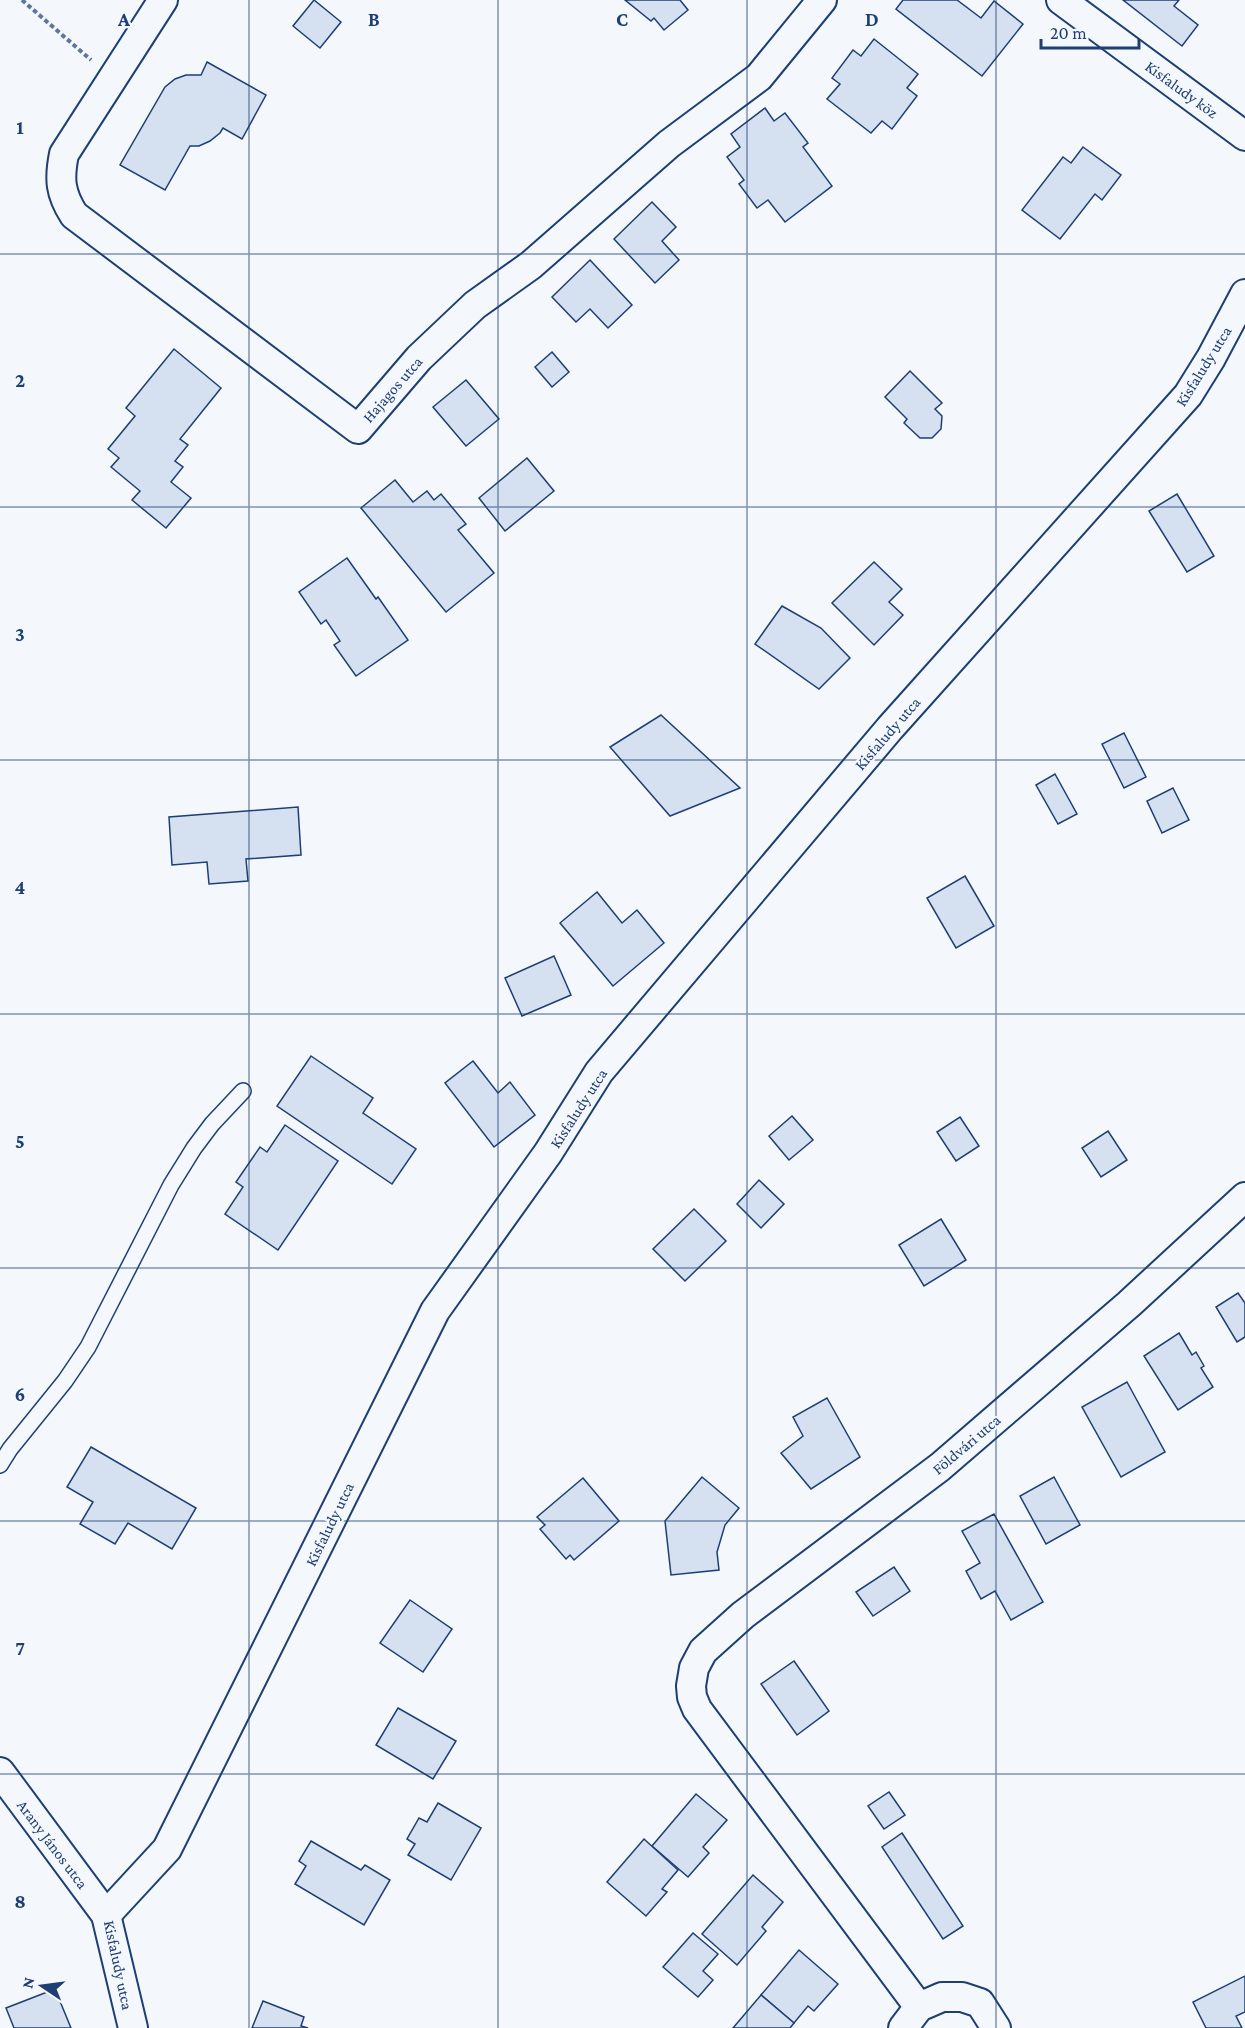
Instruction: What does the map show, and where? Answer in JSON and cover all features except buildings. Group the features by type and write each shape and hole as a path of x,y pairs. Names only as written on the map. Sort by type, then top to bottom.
{"street":[{"name":"Hajagos utca","path":"163,0 64,154 60,171 65,200 74,215 358,429 418,357 468,312 531,265 669,144 759,76 822,0"},
{"name":"Kisfaludy köz","path":"1061,0 1245,136"},
{"name":"Kisfaludy utca","path":"133,2028 106,1916 167,1849 435,1311 549,1153 599,1072 890,728 1188,395 1211,358 1245,294"},
{"name":"Földvári utca","path":"911,2018 697,1709 692,1697 691,1686 694,1668 703,1651 743,1615 940,1467 1129,1304 1245,1197"},
{"name":"Arany János utca","path":"0,1772 106,1916"},
{"path":"911,2018 942,1997 962,1997 980,2003 996,2028"}],"lane":[{"path":"0,1465 10,1449 65,1381 88,1347 171,1185 194,1148 212,1124 243,1091"}],"path":[{"path":"22,0 67,41 113,77"}]}
